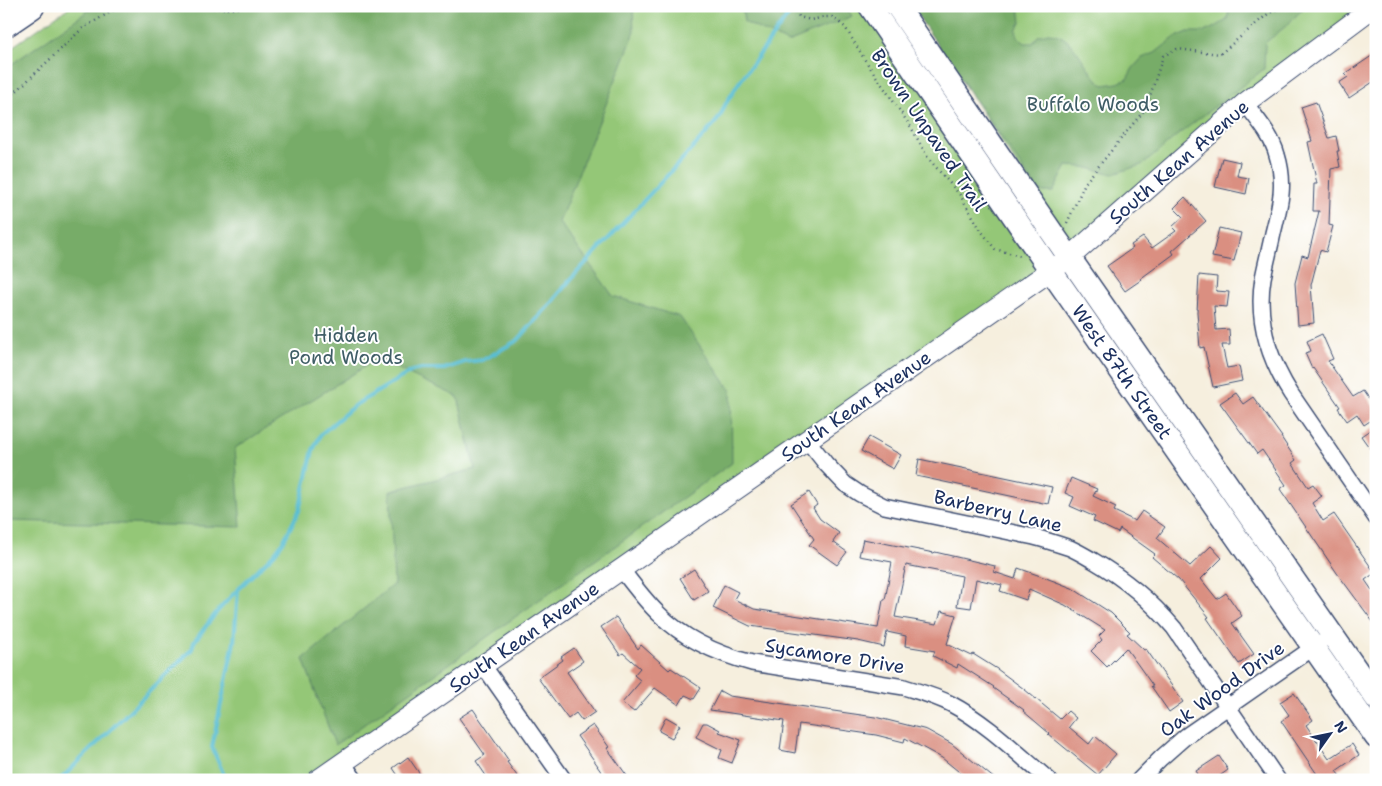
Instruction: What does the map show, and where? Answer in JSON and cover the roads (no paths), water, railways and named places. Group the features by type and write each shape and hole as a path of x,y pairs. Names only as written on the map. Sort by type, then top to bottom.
{"highway":[{"path":"6,23 31,6"}],"main road":[{"name":"West 87th Street","path":"870,6 1051,271 1376,737"},
{"name":"West 87th Street","path":"897,6 1069,258 1376,698"}],"street":[{"name":"South Kean Avenue","path":"318,780 1069,258 1245,103 1375,6"},
{"path":"1245,103 1269,136 1277,153 1281,171 1282,189 1280,202 1263,280 1263,327 1268,348 1279,376 1376,518"},
{"name":"Barberry Lane","path":"807,440 845,484 884,506 1034,537 1072,549 1126,581 1145,597 1174,628 1278,780"},
{"name":"Sycamore Drive","path":"621,569 659,614 705,647 752,663 904,687 927,694 950,703 969,714 1049,780"},
{"name":"Oak Wood Drive","path":"1139,780 1186,736 1332,635"},
{"path":"483,665 564,780"},
{"path":"343,763 354,780"}],"waterway":[{"path":"59,780 192,649 194,642 216,613 274,554 283,542 299,511 313,450 321,434 355,405 412,371 444,369 465,362 483,360 518,340 570,280 720,117 738,84 792,10"},
{"path":"226,780 212,747 234,642 238,590"}],"park label":[{"name":"Buffalo Woods","path":"1093,104"},
{"name":"Hidden Pond Woods","path":"346,346"}]}
